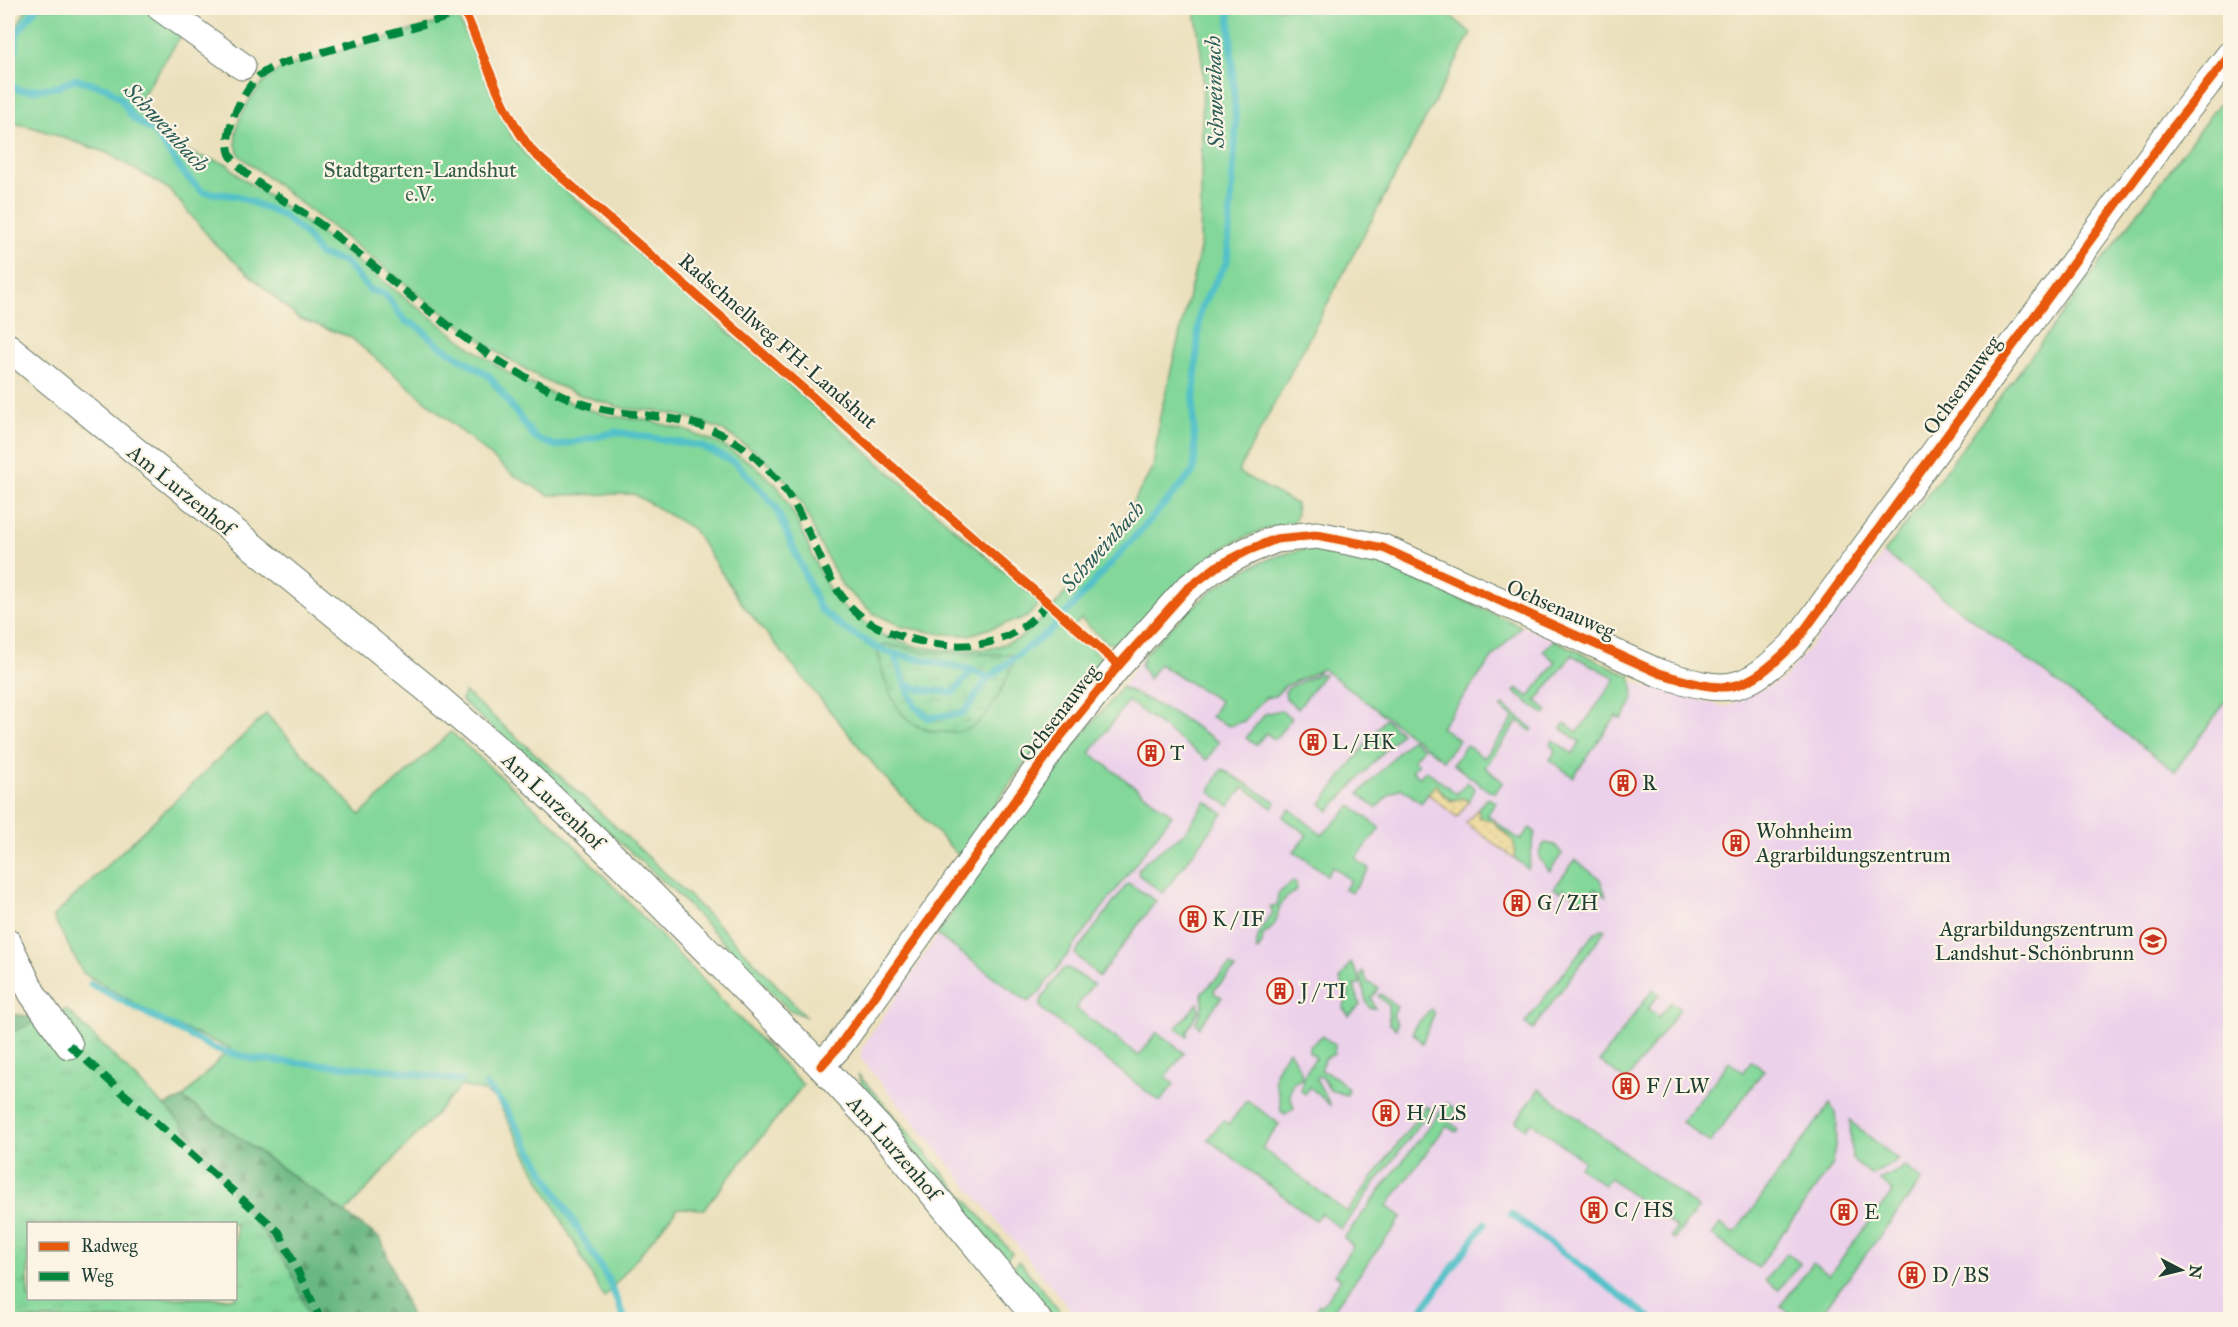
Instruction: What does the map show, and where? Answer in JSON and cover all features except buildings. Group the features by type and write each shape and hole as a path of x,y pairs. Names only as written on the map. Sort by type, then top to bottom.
{"street":[{"path":"161,8 242,66"},
{"name":"Ochsenauweg","path":"821,1066 839,1046 1061,736 1119,665 1187,590 1216,567 1249,550 1276,539 1317,535 1383,548 1659,673 1693,684 1719,688 1741,686 1771,667 1795,643 2166,136 2230,55"},
{"name":"Am Lurzenhof","path":"8,347 426,688 526,774 625,868 821,1066 886,1136 1038,1320"},
{"path":"8,943 33,993 69,1045"}],"shaded area":[{"path":"2230,89 2230,615 2228,619 2230,621 2230,1319 1079,1319 861,1059 861,1050 1029,799 1122,687 1144,655 1210,590 1256,563 1282,553 1379,563 1554,640 1543,651 1556,661 1529,697 1535,702 1572,655 1617,678 1726,707 1785,678 1884,553"}],"green space":[{"path":"27,8 161,8 186,28 139,101 173,142 195,155 227,164 239,176 288,209 473,349 510,374 578,406 610,416 646,420 685,430 720,444 753,464 778,487 797,520 820,573 837,602 884,636 918,647 948,650 989,649 1019,639 1050,611 1111,540 1153,468 1160,416 1200,249 1203,69 1195,8 1446,8 1445,11 1471,33 1238,472 1296,504 1297,515 1293,522 1239,540 1197,566 1162,601 1125,644 1107,643 1081,619 1070,630 1103,659 1105,668 1017,773 960,857 879,771 740,601 693,529 634,494 548,495 512,474 350,337 298,318 215,244 169,189 107,153 35,128 8,122 8,22 17,26"},
{"name":"Stadtgarten-Landshut e.V.","path":"458,17 510,134 527,157 1040,603 1027,617 969,635 942,634 903,627 873,613 843,587 819,542 803,505 786,481 757,453 722,430 691,418 658,411 626,409 583,396 544,380 500,354 427,301 240,156 236,144 239,119 253,95 271,75 281,68"},
{"path":"2230,89 2230,615 2228,619 2230,621 2230,696 2175,771 1884,553"},
{"path":"1311,548 1343,550 1379,563 1521,626 1493,657 1441,727 1459,740 1443,760 1323,669 1285,686 1275,696 1265,698 1244,721 1229,726 1211,717 1220,701 1159,664 1149,679 1141,666 1144,655 1182,617 1218,586 1260,563 1284,554"},
{"path":"1554,640 1630,676 1633,689 1631,703 1622,719 1616,716 1573,777 1550,760 1556,750 1550,745 1553,740 1573,754 1580,742 1561,728 1565,723 1578,732 1616,678 1572,655 1536,701 1548,711 1545,715 1514,692 1517,688 1529,697 1556,662 1543,651"},
{"path":"888,644 922,652 1017,655 999,694 981,720 967,730 942,732 927,730 914,724 895,704 884,676 877,648"},
{"path":"1318,674 1324,674 1298,709 1286,698 1285,692 1288,688"},
{"path":"1122,687 1175,714 1219,742 1207,760 1128,701 1090,753 1172,815 1038,994 1028,1002 937,935 1029,799"},
{"path":"465,692 554,770 683,890 806,1017 788,1009 673,890 461,700"},
{"path":"1503,705 1533,729 1531,731 1518,721 1485,767 1503,782 1495,792 1489,791 1453,764 1466,745 1484,758 1514,718 1501,708"},
{"path":"1280,710 1291,718 1275,740 1266,733 1256,745 1246,738 1265,714"},
{"path":"266,714 360,815 451,732 559,829 803,1085 704,1209 678,1208 604,1298 497,1101 484,1091 461,1086 345,1213 183,1098 230,1048 165,1021 83,973 53,917"},
{"path":"1385,719 1401,733 1329,811 1321,804"},
{"path":"1411,739 1423,748 1413,760 1418,764 1412,771 1420,777 1426,770 1457,794 1467,782 1475,789 1469,801 1449,799 1436,784 1421,803 1401,788 1390,794 1376,808 1359,794"},
{"path":"1222,769 1276,802 1272,808 1244,787 1229,806 1209,791"},
{"path":"1487,798 1496,802 1487,815 1520,840 1530,828 1535,832 1528,869 1514,858 1513,843 1510,837 1479,817 1478,808"},
{"path":"1206,801 1223,814 1163,893 1139,875 1138,870 1146,861 1184,833"},
{"path":"1351,806 1380,828 1356,859 1369,869 1351,893 1345,889 1351,880 1333,867 1327,875 1294,851 1307,835 1283,817 1290,809 1322,835"},
{"path":"1545,843 1555,845 1562,854 1550,871 1543,864 1539,854"},
{"path":"1575,860 1600,879 1606,896 1595,889 1585,903 1563,888 1560,892 1554,888"},
{"path":"1293,881 1297,889 1282,902 1276,922 1263,934 1262,944 1257,951 1260,930 1273,913 1270,906 1277,906 1278,894"},
{"path":"1128,883 1156,901 1099,977 1075,954"},
{"path":"1605,930 1533,1029 1525,1023 1594,933"},
{"path":"1351,962 1360,981 1360,984 1354,985 1360,1005 1349,1016 1343,1008 1349,994 1340,980"},
{"path":"1230,965 1235,969 1214,990 1215,994 1222,997 1199,1027 1196,1023 1203,1005 1202,993"},
{"path":"1068,968 1093,984 1076,1008 1139,1056 1157,1032 1184,1053 1166,1077 1174,1084 1160,1102 1040,1006 1043,996 1063,969"},
{"path":"1363,971 1368,983 1379,988 1371,998 1375,1008 1370,1008 1366,1000 1360,975"},
{"path":"1653,989 1659,994 1648,1009 1659,1017 1671,1002 1680,1009 1626,1081 1600,1061"},
{"path":"1381,994 1397,1007 1393,1015 1397,1023 1396,1029 1389,1023 1388,1005 1378,996"},
{"path":"1198,1003 1199,1009 1187,1031 1187,1036 1176,1028"},
{"path":"66,1009 180,1122 290,1269 310,1319 8,1319 8,1034"},
{"path":"1431,1009 1434,1014 1422,1043 1413,1033 1414,1027"},
{"path":"8,1014 37,1017 131,1119 183,1098 381,1239 412,1319 8,1320"},
{"path":"1322,1036 1335,1045 1334,1054 1324,1059 1321,1070 1337,1078 1348,1089 1347,1095 1330,1090 1322,1077 1317,1076 1316,1079 1331,1106 1310,1087 1305,1094 1301,1091 1305,1074 1316,1057 1309,1052 1309,1047"},
{"path":"1289,1050 1301,1071 1301,1079 1293,1083 1290,1095 1294,1108 1285,1114 1281,1111 1275,1076 1281,1061"},
{"path":"1751,1061 1764,1070 1710,1143 1682,1122 1729,1062 1743,1072"},
{"path":"858,1074 1012,1253 1006,1259 865,1094"},
{"path":"1539,1089 1698,1208 1674,1239 1671,1236 1677,1228 1610,1178 1604,1185 1579,1167 1584,1161 1531,1122 1526,1129 1516,1121"},
{"path":"1247,1100 1279,1124 1262,1148 1347,1212 1426,1106 1431,1109 1341,1229 1321,1213 1315,1220 1208,1139 1223,1120 1229,1124"},
{"path":"1447,1103 1456,1110 1448,1121 1459,1129 1456,1132 1446,1126 1387,1206 1402,1217 1328,1317 1322,1319 1314,1312 1319,1304 1322,1306 1341,1279 1335,1274 1353,1246 1344,1238"},
{"path":"1830,1104 1837,1124 1833,1164 1758,1268 1712,1235 1720,1224 1734,1234"},
{"path":"1850,1121 1898,1160 1872,1175 1852,1159"},
{"path":"1906,1167 1922,1180 1817,1319 1797,1319 1780,1306 1813,1263 1829,1275 1893,1191 1879,1180"},
{"path":"1787,1253 1800,1263 1779,1290 1765,1280"},
{"path":"1019,1261 1066,1319 1055,1319 1013,1267"}],"sand":[{"path":"1436,784 1444,796 1452,801 1462,798 1469,801 1457,817 1428,794"},
{"path":"1478,808 1479,817 1494,822 1512,839 1515,850 1514,858 1466,823"}],"waterway":[{"name":"Schweinbach","path":"8,71 16,50 16,34 36,8"},
{"name":"Schweinbach","path":"8,84 19,90 32,90 58,87 75,79 107,88 120,98 133,118 154,132 186,176 203,192 237,196 282,215 305,234 320,255 345,262 370,290 385,294 405,321 419,327 436,343 489,376 535,438 556,446 616,432 701,446 736,463 775,506 820,609 842,627 877,648 894,654 972,670 988,678 1051,630 1193,472 1195,457 1193,410 1200,310 1227,261 1236,128 1229,8"},
{"path":"894,654 905,683 924,690 953,693 972,670"},
{"path":"905,683 915,706 929,718 964,713 988,678"},
{"path":"91,984 215,1049 254,1059 391,1070 461,1081"},
{"path":"487,1086 505,1107 608,1279 625,1320"},
{"path":"1511,1214 1653,1320"},
{"path":"1424,1307 1485,1223"}],"marked path":[{"path":"468,8 438,20 283,63 260,75 244,96 231,126 228,146 236,164 259,183 324,227 479,348 545,388 597,408 694,424 724,435 737,443 762,463 782,487 808,530 832,582 855,611 870,623 889,632 920,641 953,646 969,645 1001,639 1015,632 1049,602"},
{"path":"69,1045 279,1232 321,1320"}],"cycle path":[{"name":"Radschnellweg FH-Landshut","path":"463,8 503,102 534,153 1119,665"},
{"path":"821,1066 839,1046 1061,736 1119,665 1187,589 1216,567 1249,550 1276,539 1317,535 1383,548 1659,673 1702,685 1719,687 1733,686 1761,673 1795,643 2173,127 2230,55"}],"place":[{"name":"L / HK","path":"1313,742"},
{"name":"T","path":"1151,753"},
{"name":"R","path":"1623,783"},
{"name":"Wohnheim Agrarbildungszentrum","path":"1736,843"},
{"name":"G / ZH","path":"1517,903"},
{"name":"K / IF","path":"1193,919"},
{"name":"Agrarbildungszentrum Landshut-Schönbrunn","path":"2153,941"},
{"name":"J / TI","path":"1280,991"},
{"name":"F / LW","path":"1626,1086"},
{"name":"H / LS","path":"1386,1113"},
{"name":"C / HS","path":"1594,1210"},
{"name":"E","path":"1844,1212"},
{"name":"D / BS","path":"1912,1275"}]}
